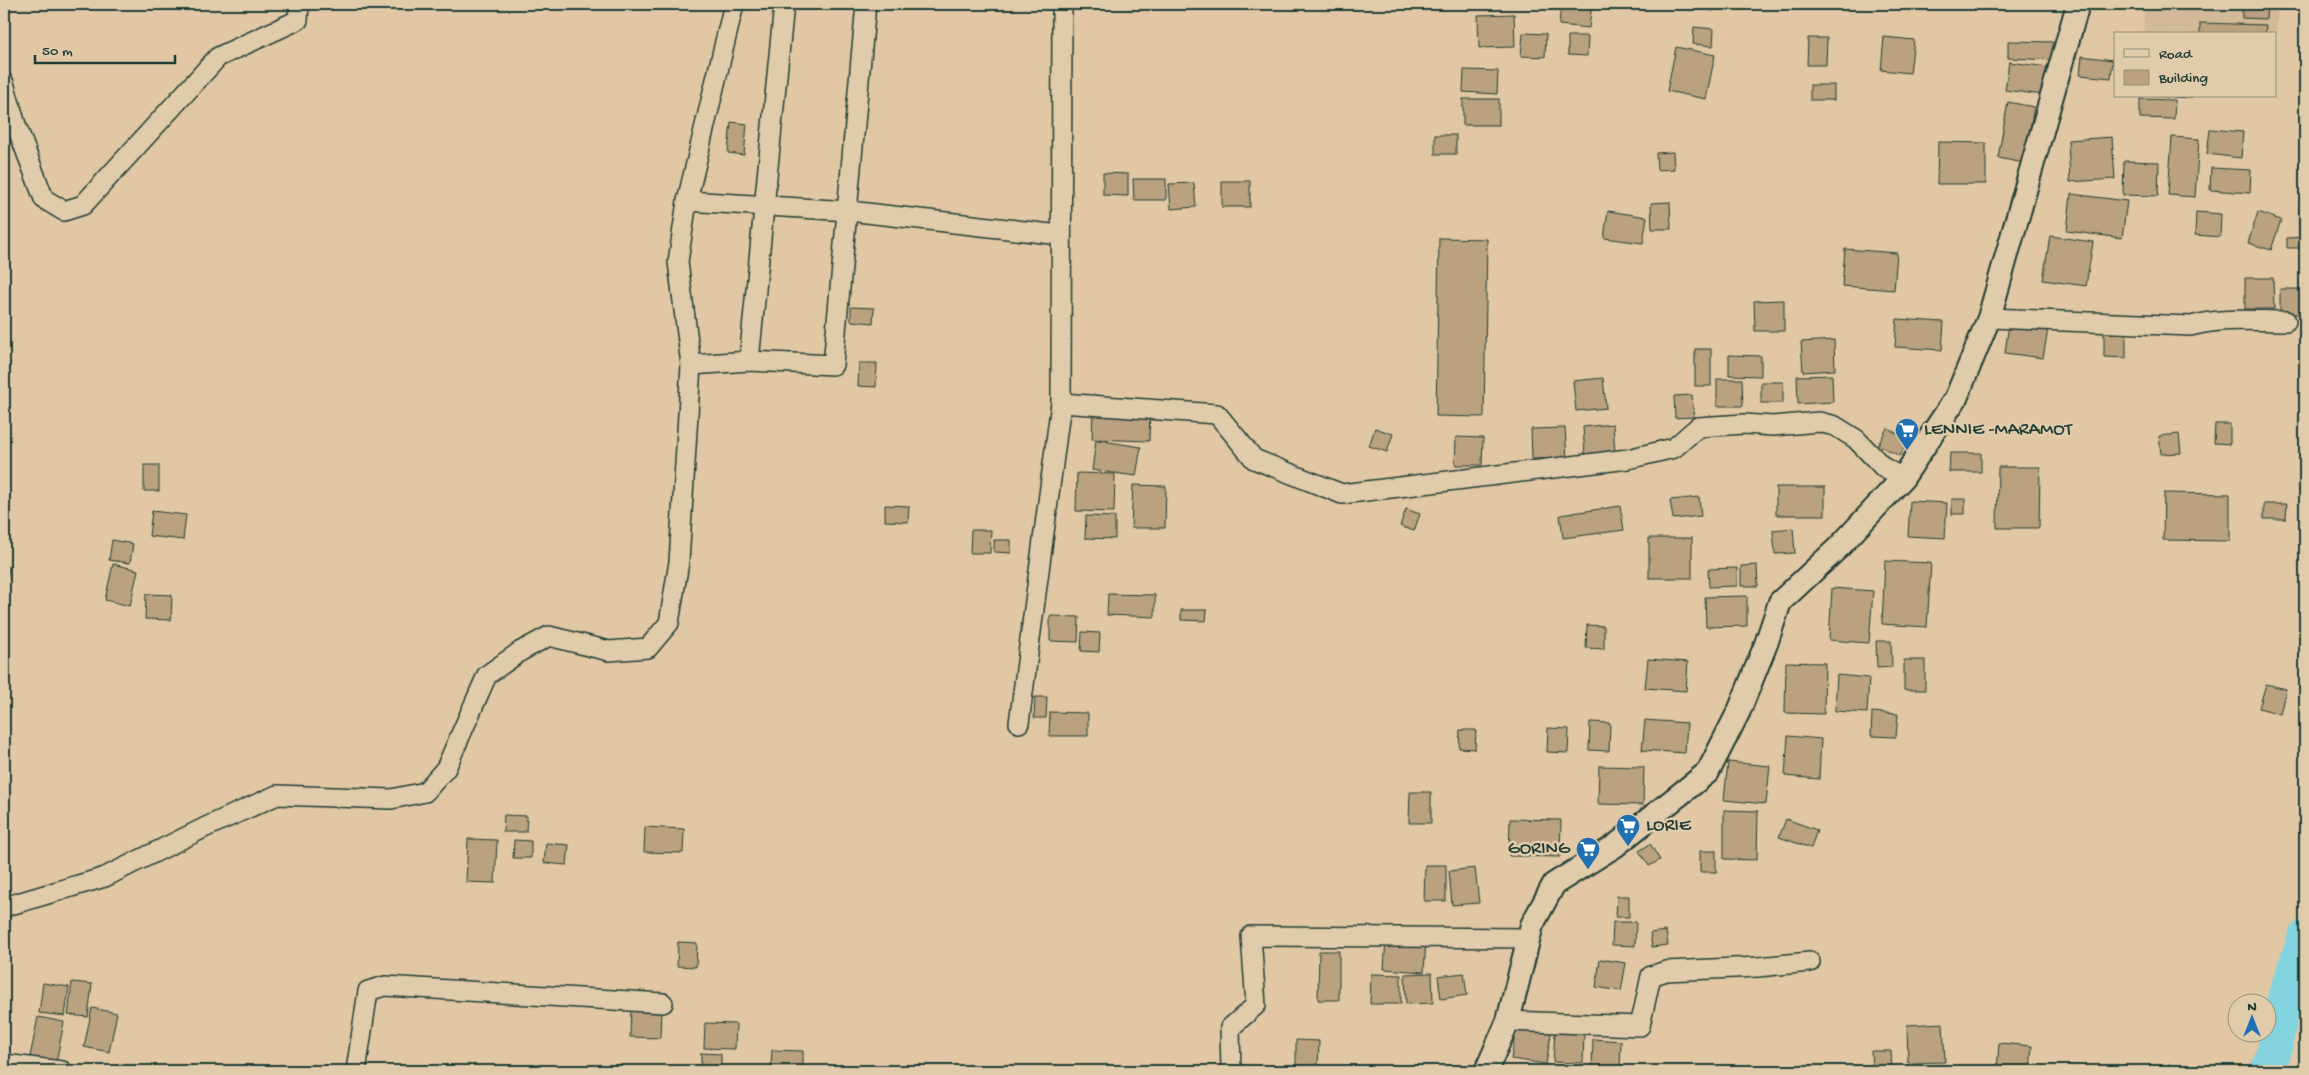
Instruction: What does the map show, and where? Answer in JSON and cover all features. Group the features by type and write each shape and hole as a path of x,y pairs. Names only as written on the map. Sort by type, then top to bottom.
{"street":[{"path":"4,83 16,125 44,199 64,211 83,205 218,57 298,20 299,4"},
{"path":"4,907 105,877 206,827 277,795 391,799 425,792 446,768 487,675 521,651 549,636 608,651 648,648 669,622 679,562 691,365 678,262 687,201 734,4"},
{"path":"749,361 784,4"},
{"path":"691,365 749,361 833,365 849,211 866,4"},
{"path":"1019,722 1061,403 1062,4"},
{"path":"1486,1071 1508,1021 1532,925 1554,884 1615,846 1708,772 1739,711 1766,644 1780,602 1840,546 1903,478 1956,398 1988,318 2078,4"},
{"path":"687,201 849,211 1060,235"},
{"path":"1988,318 2191,326 2227,320 2286,321"},
{"path":"1061,403 1217,414 1254,459 1342,494 1628,459 1674,448 1698,427 1744,424 1772,426 1818,422 1835,426 1856,439 1884,468 1903,478"},
{"path":"1231,1071 1230,1028 1256,1005 1251,936 1529,938"},
{"path":"1508,1021 1640,1026 1651,976 1666,971 1758,967 1810,962"},
{"path":"356,1071 368,991 385,986 663,1003"},
{"path":"4,1064 62,1071"}],"shaded area":[{"path":"2145,4 2278,4 2276,34 2276,32 2143,32"}],"building":[{"path":"1561,4 1592,4 1589,28 1559,25"},
{"path":"1700,4 1715,4 1713,11 1699,7"},
{"path":"2242,4 2267,4 2266,19 2242,18"},
{"path":"1514,14 1515,47 1479,48 1478,15"},
{"path":"2200,23 2266,25 2265,32 2200,32"},
{"path":"1694,27 1714,29 1713,46 1693,44"},
{"path":"1523,33 1546,34 1545,57 1521,56"},
{"path":"1568,36 1588,36 1587,56 1568,55"},
{"path":"1884,37 1914,40 1910,73 1881,70"},
{"path":"1808,38 1827,38 1826,65 1807,65"},
{"path":"2008,41 2053,42 2053,60 2008,58"},
{"path":"1676,47 1715,55 1706,99 1667,91"},
{"path":"2082,56 2113,60 2111,78 2080,75"},
{"path":"2009,62 2048,67 2044,95 2005,90"},
{"path":"1464,70 1498,71 1497,94 1463,92"},
{"path":"1810,85 1834,85 1834,100 1810,100"},
{"path":"1463,99 1499,99 1499,125 1463,125"},
{"path":"2140,99 2175,100 2174,119 2140,118"},
{"path":"2008,102 2034,107 2024,163 1998,158"},
{"path":"731,122 747,124 744,155 728,153"},
{"path":"2210,129 2243,132 2241,158 2207,154"},
{"path":"1435,135 1456,135 1456,154 1435,154"},
{"path":"2112,137 2115,179 2070,182 2068,140"},
{"path":"2172,137 2199,139 2195,197 2168,195"},
{"path":"1938,142 1986,143 1986,184 1937,184"},
{"path":"1673,152 1674,169 1657,170 1656,153"},
{"path":"2124,161 2159,162 2158,196 2123,195"},
{"path":"2211,168 2251,170 2250,193 2210,190"},
{"path":"1103,173 1128,174 1128,196 1103,195"},
{"path":"1133,179 1166,179 1166,200 1134,200"},
{"path":"1222,181 1250,181 1250,207 1222,207"},
{"path":"1194,183 1196,207 1171,209 1169,184"},
{"path":"2071,194 2127,201 2122,238 2067,231"},
{"path":"1670,202 1671,229 1652,229 1651,203"},
{"path":"2299,208 2305,208 2305,236 2299,236"},
{"path":"1608,211 1647,217 1643,243 1604,238"},
{"path":"2196,212 2221,214 2220,237 2195,235"},
{"path":"2258,212 2281,220 2271,250 2248,243"},
{"path":"2050,236 2093,242 2086,286 2043,280"},
{"path":"2305,237 2305,248 2287,248 2287,238"},
{"path":"1439,238 1487,239 1484,417 1436,416"},
{"path":"1845,249 1897,253 1894,290 1842,286"},
{"path":"2245,278 2273,278 2274,309 2245,309"},
{"path":"2280,289 2305,289 2305,314 2280,314"},
{"path":"1784,300 1784,331 1755,331 1754,301"},
{"path":"851,307 874,308 873,323 851,321"},
{"path":"1897,319 1944,322 1942,350 1895,347"},
{"path":"2009,324 2048,329 2043,358 2005,353"},
{"path":"2104,332 2126,332 2126,358 2104,357"},
{"path":"1834,340 1835,370 1803,372 1801,342"},
{"path":"1695,349 1711,349 1711,386 1695,386"},
{"path":"1729,355 1761,356 1761,376 1729,375"},
{"path":"859,363 877,363 876,387 858,386"},
{"path":"1832,375 1833,402 1798,404 1797,376"},
{"path":"1603,378 1606,408 1576,411 1573,381"},
{"path":"1717,379 1742,379 1743,406 1717,406"},
{"path":"1761,382 1783,382 1783,403 1761,403"},
{"path":"1692,395 1694,417 1675,418 1674,396"},
{"path":"1093,408 1150,410 1149,441 1092,439"},
{"path":"1613,424 1615,454 1585,456 1583,427"},
{"path":"2215,424 2230,424 2230,444 2214,443"},
{"path":"1375,428 1393,434 1387,452 1369,446"},
{"path":"1565,428 1567,458 1532,459 1531,429"},
{"path":"1887,428 1908,440 1900,456 1878,445"},
{"path":"2179,434 2181,453 2161,454 2159,436"},
{"path":"1456,437 1483,438 1482,465 1455,465"},
{"path":"1096,440 1141,447 1136,476 1092,470"},
{"path":"1950,453 1981,453 1981,472 1949,472"},
{"path":"144,465 159,465 159,491 144,491"},
{"path":"1998,467 2040,467 2039,528 1997,528"},
{"path":"2302,472 2305,472 2305,499 2302,499"},
{"path":"1077,473 1115,474 1114,512 1076,511"},
{"path":"1133,485 1166,486 1165,528 1131,528"},
{"path":"1776,487 1825,487 1825,515 1776,515"},
{"path":"2164,493 2230,494 2230,541 2163,540"},
{"path":"1699,497 1701,516 1673,519 1670,500"},
{"path":"1952,499 1965,499 1965,514 1952,514"},
{"path":"1910,501 1947,503 1945,538 1908,536"},
{"path":"2264,504 2287,504 2286,519 2264,519"},
{"path":"885,505 909,506 908,522 885,521"},
{"path":"1620,506 1624,530 1563,538 1560,515"},
{"path":"1406,509 1420,514 1414,531 1400,526"},
{"path":"152,511 186,515 183,540 149,536"},
{"path":"1086,516 1115,517 1115,539 1085,538"},
{"path":"1793,528 1795,553 1775,554 1773,530"},
{"path":"971,530 991,530 990,553 970,553"},
{"path":"1649,538 1692,538 1692,578 1649,578"},
{"path":"112,540 133,544 130,563 109,560"},
{"path":"994,540 1011,540 1011,553 994,552"},
{"path":"1885,561 1931,563 1927,627 1882,624"},
{"path":"113,564 138,570 130,606 105,600"},
{"path":"1757,565 1758,586 1741,586 1741,566"},
{"path":"4,566 9,567 4,600"},
{"path":"1737,568 1737,586 1709,587 1708,569"},
{"path":"1832,588 1873,591 1869,643 1829,640"},
{"path":"146,594 172,595 171,620 145,619"},
{"path":"1108,594 1155,595 1155,617 1107,615"},
{"path":"1747,596 1747,626 1706,627 1705,597"},
{"path":"1181,610 1207,610 1206,621 1181,620"},
{"path":"1050,616 1079,617 1078,642 1050,641"},
{"path":"1587,625 1604,626 1604,649 1586,648"},
{"path":"1082,632 1100,633 1099,652 1081,651"},
{"path":"1876,641 1891,641 1892,667 1877,668"},
{"path":"1648,659 1688,662 1686,691 1645,688"},
{"path":"1904,660 1925,660 1925,690 1904,690"},
{"path":"1786,662 1825,663 1824,714 1785,713"},
{"path":"1837,675 1869,678 1867,713 1835,711"},
{"path":"2266,684 2286,689 2280,714 2259,708"},
{"path":"1035,697 1047,697 1046,718 1034,718"},
{"path":"1050,712 1088,713 1088,736 1049,736"},
{"path":"1872,712 1898,714 1896,737 1871,736"},
{"path":"1645,720 1687,723 1685,753 1642,750"},
{"path":"1590,722 1610,723 1609,751 1589,750"},
{"path":"1548,728 1569,729 1568,753 1547,752"},
{"path":"1460,730 1476,730 1475,749 1459,748"},
{"path":"1788,736 1821,739 1819,779 1785,776"},
{"path":"1728,762 1770,766 1766,804 1724,800"},
{"path":"1599,766 1644,767 1643,805 1598,804"},
{"path":"1410,792 1431,792 1431,823 1409,823"},
{"path":"1724,810 1758,811 1757,860 1724,859"},
{"path":"504,815 527,816 526,832 503,832"},
{"path":"1510,819 1561,820 1560,857 1509,856"},
{"path":"1786,819 1817,830 1811,848 1779,837"},
{"path":"645,827 684,829 683,853 644,852"},
{"path":"468,839 497,840 495,883 466,882"},
{"path":"514,840 531,841 531,858 513,858"},
{"path":"546,843 569,845 567,865 544,863"},
{"path":"1650,844 1660,860 1649,866 1639,851"},
{"path":"1700,851 1716,851 1716,872 1700,872"},
{"path":"1425,865 1446,865 1446,901 1424,901"},
{"path":"1475,868 1479,903 1452,905 1449,871"},
{"path":"1617,896 1629,896 1629,917 1616,917"},
{"path":"1613,922 1636,922 1635,946 1612,945"},
{"path":"1666,931 1668,945 1652,947 1650,933"},
{"path":"1386,938 1426,940 1424,972 1384,969"},
{"path":"678,942 697,943 696,967 677,966"},
{"path":"1319,951 1339,951 1339,1000 1318,1000"},
{"path":"1600,959 1626,963 1621,991 1596,987"},
{"path":"1432,973 1433,1003 1406,1004 1405,974"},
{"path":"1464,973 1467,995 1441,999 1438,976"},
{"path":"1371,974 1401,975 1401,1004 1370,1004"},
{"path":"72,982 92,984 88,1017 68,1015"},
{"path":"43,983 69,987 65,1016 39,1013"},
{"path":"92,1008 117,1013 109,1052 84,1047"},
{"path":"631,1008 661,1009 660,1038 630,1037"},
{"path":"38,1017 64,1022 56,1063 30,1057"},
{"path":"705,1023 736,1024 735,1049 704,1048"},
{"path":"1517,1023 1552,1028 1546,1064 1511,1059"},
{"path":"1943,1023 1945,1062 1908,1063 1907,1025"},
{"path":"1555,1031 1584,1032 1583,1063 1553,1062"},
{"path":"1593,1039 1621,1041 1620,1070 1592,1069"},
{"path":"1296,1040 1319,1041 1318,1071 1296,1071"},
{"path":"1999,1043 2032,1046 2030,1071 1997,1071"},
{"path":"772,1050 803,1051 803,1071 771,1071"},
{"path":"1871,1051 1891,1051 1892,1071 1872,1071"},
{"path":"701,1053 721,1054 721,1071 701,1071"},
{"path":"1942,1065 1942,1071 1919,1071 1919,1066"},
{"path":"1540,1067 1572,1068 1572,1071 1540,1071"}],"waterway":[{"path":"2267,1071 2275,1047 2285,995 2305,937"}],"place":[{"name":"LENNIE -MARAMOT","path":"1907,451"},
{"name":"LORIE","path":"1628,847"},
{"name":"GORING","path":"1588,870"}]}
